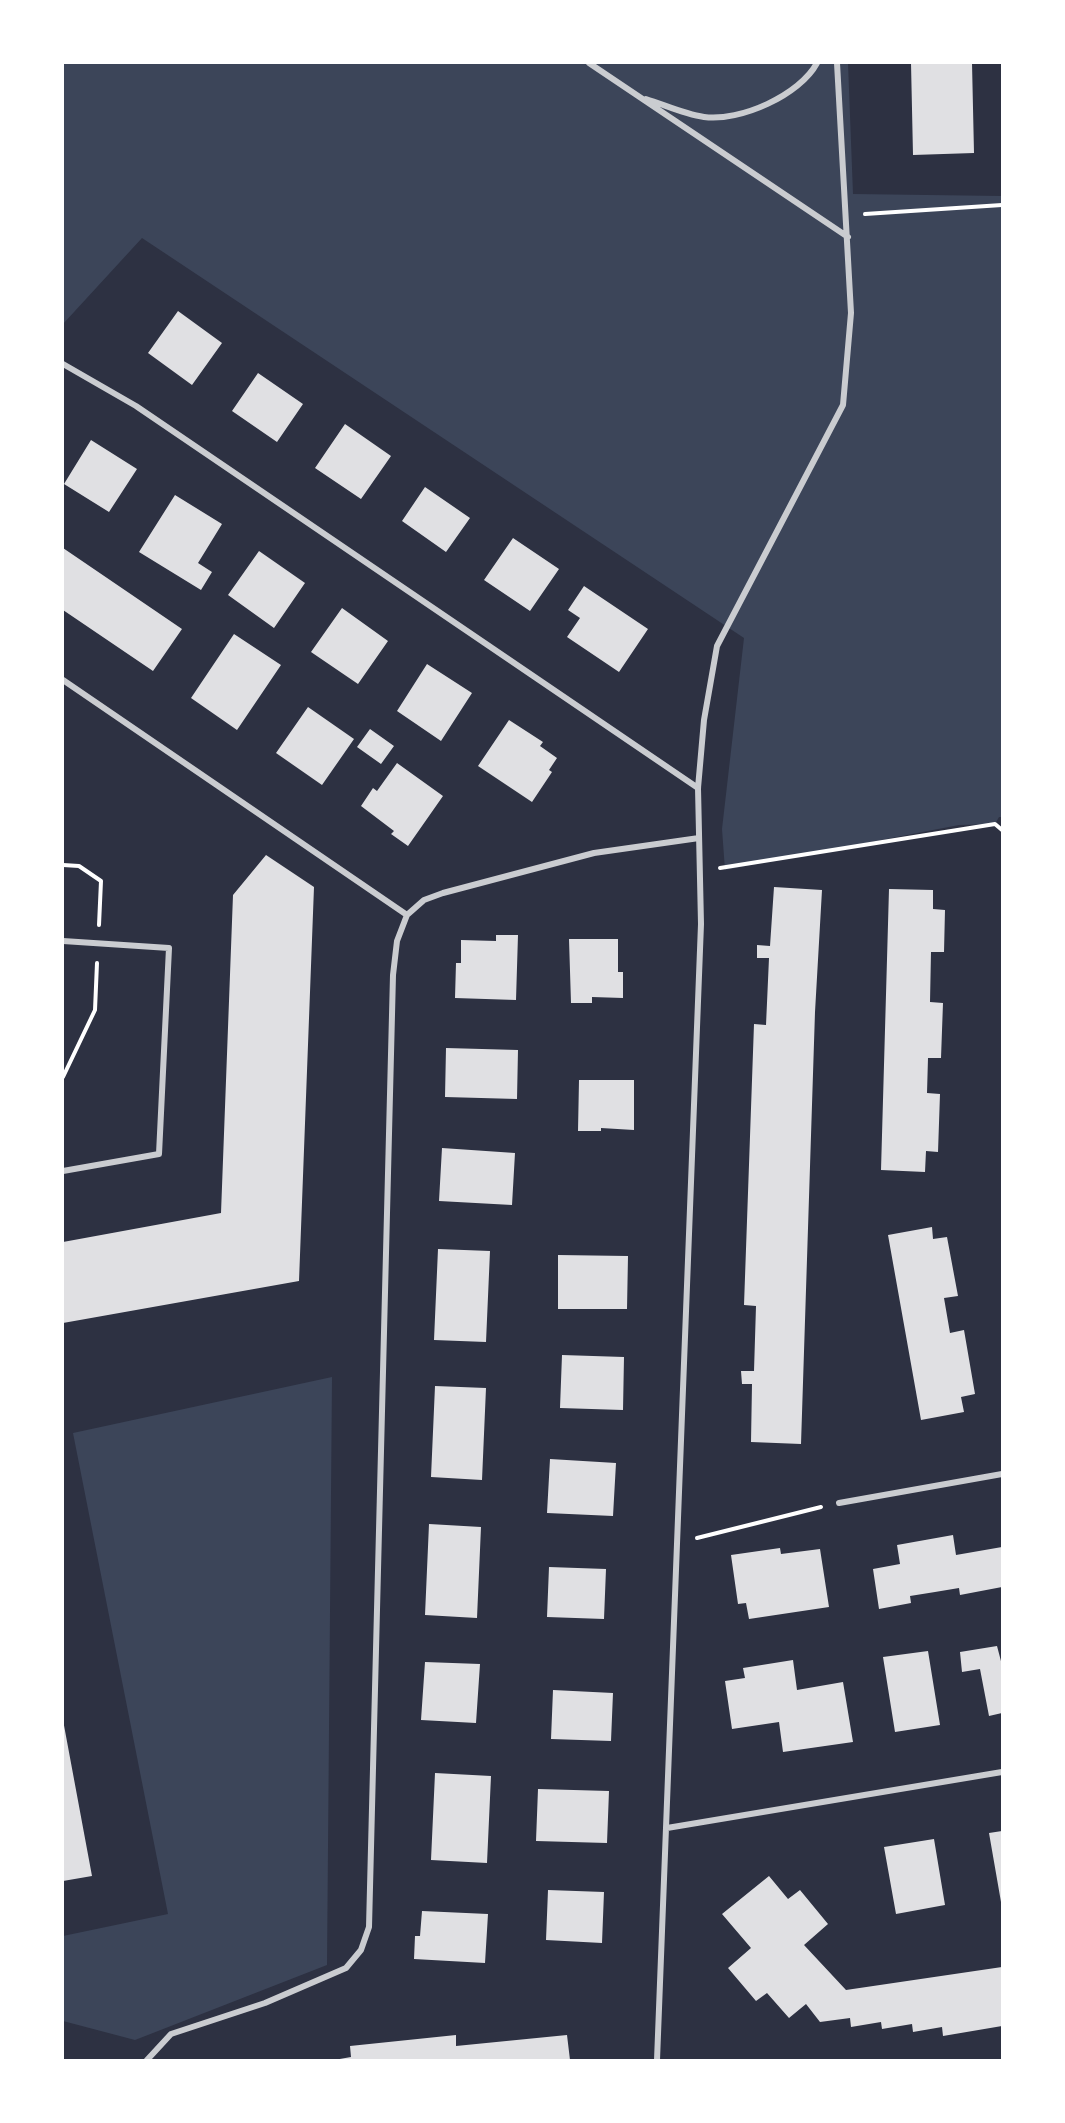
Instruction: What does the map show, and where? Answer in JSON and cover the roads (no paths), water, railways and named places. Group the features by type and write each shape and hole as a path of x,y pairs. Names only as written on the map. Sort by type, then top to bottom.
{"street":[{"path":"590,63 848,237"},
{"path":"638,96 689,114 706,118 724,117 761,108 800,82 817,63"},
{"path":"657,2060 668,1828 700,948 698,788 704,720 717,646 843,405 851,313 837,63"},
{"path":"63,364 145,412 698,788"},
{"path":"63,680 407,915"},
{"path":"147,2060 171,2034 265,2003 346,1968 361,1950 369,1927 393,975 397,941 407,915 424,900 443,893 583,856 699,838"},
{"path":"63,940 169,948 159,1154 63,1171"},
{"path":"839,1503 1002,1474"},
{"path":"668,1828 1002,1772"}]}
